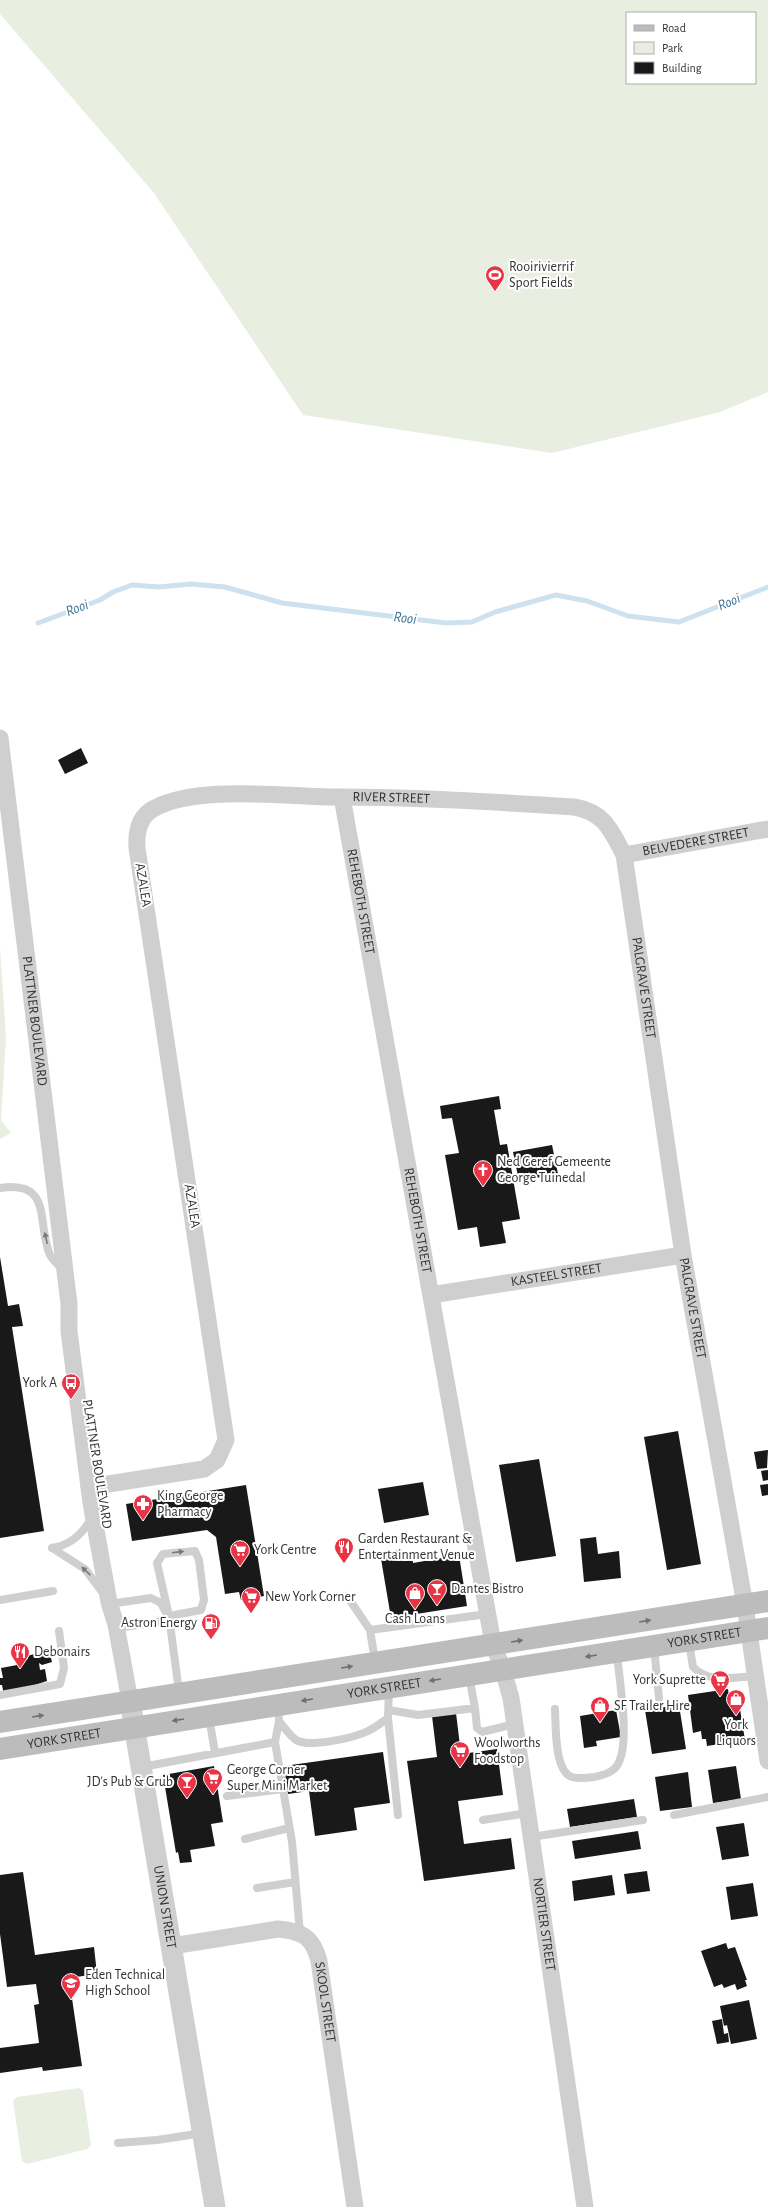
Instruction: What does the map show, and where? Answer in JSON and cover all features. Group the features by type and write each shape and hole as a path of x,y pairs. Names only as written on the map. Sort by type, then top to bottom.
{"main road":[{"name":"YORK STREET","path":"0,1722 130,1702 181,1686 376,1662 768,1602"},
{"name":"YORK STREET","path":"0,1749 208,1716 278,1713 390,1687 759,1630"}],"street":[{"name":"PLATTNER BOULEVARD","path":"0,738 22,904 64,1272 69,1304 69,1331 95,1487 112,1603"},
{"name":"RIVER STREET","path":"142,820 152,810 162,804 191,798 231,794 555,806 588,809 597,814 609,827 624,855"},
{"name":"REHEBOTH STREET","path":"342,797 493,1644"},
{"name":"AZALEA","path":"95,1487 204,1469 217,1460 226,1440 137,848 136,836 142,820"},
{"name":"BELVEDERE STREET","path":"624,855 768,829"},
{"name":"PALGRAVE STREET","path":"624,855 683,1255 746,1605 759,1630 756,1676 768,1760"},
{"name":"KASTEEL STREET","path":"431,1296 683,1255"},
{"name":"PLATTNER BOULEVARD","path":"95,1487 94,1513 117,1627 130,1702"},
{"name":"NORTIER STREET","path":"493,1644 503,1670 511,1698 585,2207"},
{"name":"UNION STREET","path":"130,1702 215,2207"},
{"path":"172,1946 278,1929 295,1930 300,1933"},
{"name":"SKOOL STREET","path":"300,1933 312,1942 319,1961 355,2207"}],"lane":[{"path":"0,1188 23,1187 32,1191 41,1213 51,1256 64,1272"},
{"path":"94,1513 83,1531 71,1542 62,1547 52,1548 85,1570 112,1603 151,1598 160,1603 169,1616"},
{"path":"117,1627 158,1622 169,1616 201,1610 204,1604 198,1555 195,1551 190,1550 163,1554 157,1563 169,1616 181,1686"},
{"path":"151,1598 159,1589 160,1578"},
{"path":"0,1600 53,1590"},
{"path":"347,1596 370,1630 376,1662"},
{"path":"370,1630 487,1614"},
{"path":"0,1695 60,1684 64,1668 59,1631"},
{"path":"689,1641 693,1667 698,1673 706,1676 721,1678 756,1676"},
{"path":"654,1646 659,1698"},
{"path":"555,1709 558,1755 562,1767 568,1775 577,1778 594,1777 609,1773 616,1767 623,1751 624,1733 616,1652"},
{"path":"469,1675 478,1728 482,1732 515,1724"},
{"path":"390,1687 389,1714 398,1815"},
{"path":"278,1713 298,1741 316,1743 356,1736 369,1731 389,1714 418,1715 475,1708"},
{"path":"278,1713 275,1742 289,1828 300,1933"},
{"path":"208,1716 215,1753"},
{"path":"141,1768 275,1742"},
{"path":"227,1796 283,1789"},
{"path":"674,1815 768,1797"},
{"path":"483,1820 528,1812"},
{"path":"531,1837 643,1820"},
{"path":"245,1840 289,1828"},
{"path":"257,1888 295,1882"},
{"path":"118,2143 157,2140 203,2133"}],"green space":[{"name":"Rooirivierrif Sport Fields","path":"0,0 768,0 768,392 720,412 552,453 303,415 154,193 0,14"},
{"path":"0,948 6,1037 1,1120 11,1133 0,1139"},
{"path":"79,2088 83,2091 91,2145 87,2149 27,2164 22,2161 13,2101 17,2097"}],"building":[{"path":"81,748 88,763 65,774 58,760"},
{"name":"Ned Geref Gemeente George Tuinedal","path":"499,1096 501,1109 494,1110 500,1145 507,1144 520,1219 502,1222 506,1243 480,1247 477,1227 458,1230 445,1155 459,1153 452,1118 442,1119 440,1106"},
{"path":"552,1145 558,1174 519,1181 513,1152"},
{"path":"0,1257 8,1306 19,1304 23,1326 12,1327 44,1531 0,1538"},
{"path":"678,1431 701,1564 667,1570 644,1437"},
{"path":"768,1450 767,1468 757,1469 754,1452"},
{"path":"539,1459 556,1556 516,1562 499,1465"},
{"path":"768,1470 768,1480 763,1481 761,1471"},
{"path":"423,1482 429,1515 384,1523 378,1489"},
{"path":"768,1484 768,1495 762,1496 760,1485"},
{"name":"York Centre","path":"246,1485 264,1596 241,1600 239,1592 225,1594 216,1537 207,1530 132,1541 126,1504"},
{"path":"596,1537 598,1554 619,1551 621,1578 584,1582 580,1539"},
{"path":"399,1550 400,1554 412,1552 413,1563 459,1555 467,1606 391,1618 380,1553"},
{"path":"49,1650 52,1662 42,1665 39,1663 40,1670 45,1669 47,1681 4,1695 2,1685 0,1685 0,1678 3,1678 1,1668 17,1665 16,1661 28,1659 27,1656"},
{"path":"728,1689 730,1704 739,1703 745,1740 707,1746 706,1739 702,1739 701,1731 693,1733 688,1695"},
{"path":"679,1705 686,1749 652,1754 645,1710"},
{"name":"SF Trailer Hire","path":"616,1710 621,1737 596,1741 597,1746 584,1748 580,1716"},
{"path":"456,1713 461,1754 497,1749 503,1795 458,1801 464,1844 511,1838 515,1869 424,1881 407,1761 437,1757 432,1716"},
{"path":"383,1752 390,1803 354,1808 357,1830 315,1836 309,1791 288,1794 284,1766"},
{"name":"JD's Pub & Grub","path":"214,1766 223,1822 211,1824 215,1846 190,1850 192,1862 180,1863 178,1852 176,1853 163,1775"},
{"path":"736,1766 741,1799 713,1803 708,1770"},
{"path":"688,1772 692,1807 660,1811 655,1777"},
{"path":"634,1799 637,1817 570,1827 567,1809"},
{"path":"744,1823 749,1856 722,1860 716,1827"},
{"path":"638,1831 641,1849 575,1859 572,1841"},
{"path":"647,1871 650,1891 627,1894 624,1874"},
{"path":"23,1872 35,1955 94,1947 97,1974 69,1978 82,2066 43,2071 42,2067 0,2073 0,2048 39,2043 34,2005 39,2004 36,1984 7,1987 0,1934 0,1875"},
{"path":"612,1875 615,1895 574,1901 572,1881"},
{"path":"753,1883 758,1916 731,1920 726,1887"},
{"path":"726,1943 728,1949 735,1947 747,1980 745,1980 747,1986 737,1990 735,1984 724,1988 722,1984 714,1987 701,1951"},
{"path":"749,2000 757,2039 731,2044 727,2025 724,2026 720,2006"},
{"path":"722,2019 724,2034 728,2033 729,2042 717,2044 712,2021"}],"waterway":[{"name":"Rooi","path":"38,623 100,600 113,592 132,585 159,587 191,584 225,587 282,603 446,623 472,622 495,612 556,595 587,601 628,616 679,622 768,587"}],"place":[{"name":"Rooirivierrif Sport Fields","path":"495,292"},
{"name":"Ned Geref Gemeente George Tuinedal","path":"483,1187"},
{"name":"York A","path":"71,1400"},
{"name":"King George Pharmacy","path":"143,1521"},
{"name":"Garden Restaurant & Entertainment Venue","path":"344,1564"},
{"name":"York Centre","path":"240,1567"},
{"name":"Dantes Bistro","path":"437,1606"},
{"name":"Cash Loans","path":"415,1610"},
{"name":"New York Corner","path":"251,1614"},
{"name":"Astron Energy","path":"211,1640"},
{"name":"Debonairs","path":"20,1669"},
{"name":"York Suprette","path":"720,1697"},
{"name":"York Liquors","path":"736,1716"},
{"name":"SF Trailer Hire","path":"600,1723"},
{"name":"Woolworths Foodstop","path":"460,1768"},
{"name":"George Corner Super Mini Market","path":"213,1795"},
{"name":"JD's Pub & Grub","path":"187,1799"},
{"name":"Eden Technical High School","path":"71,2000"}]}
